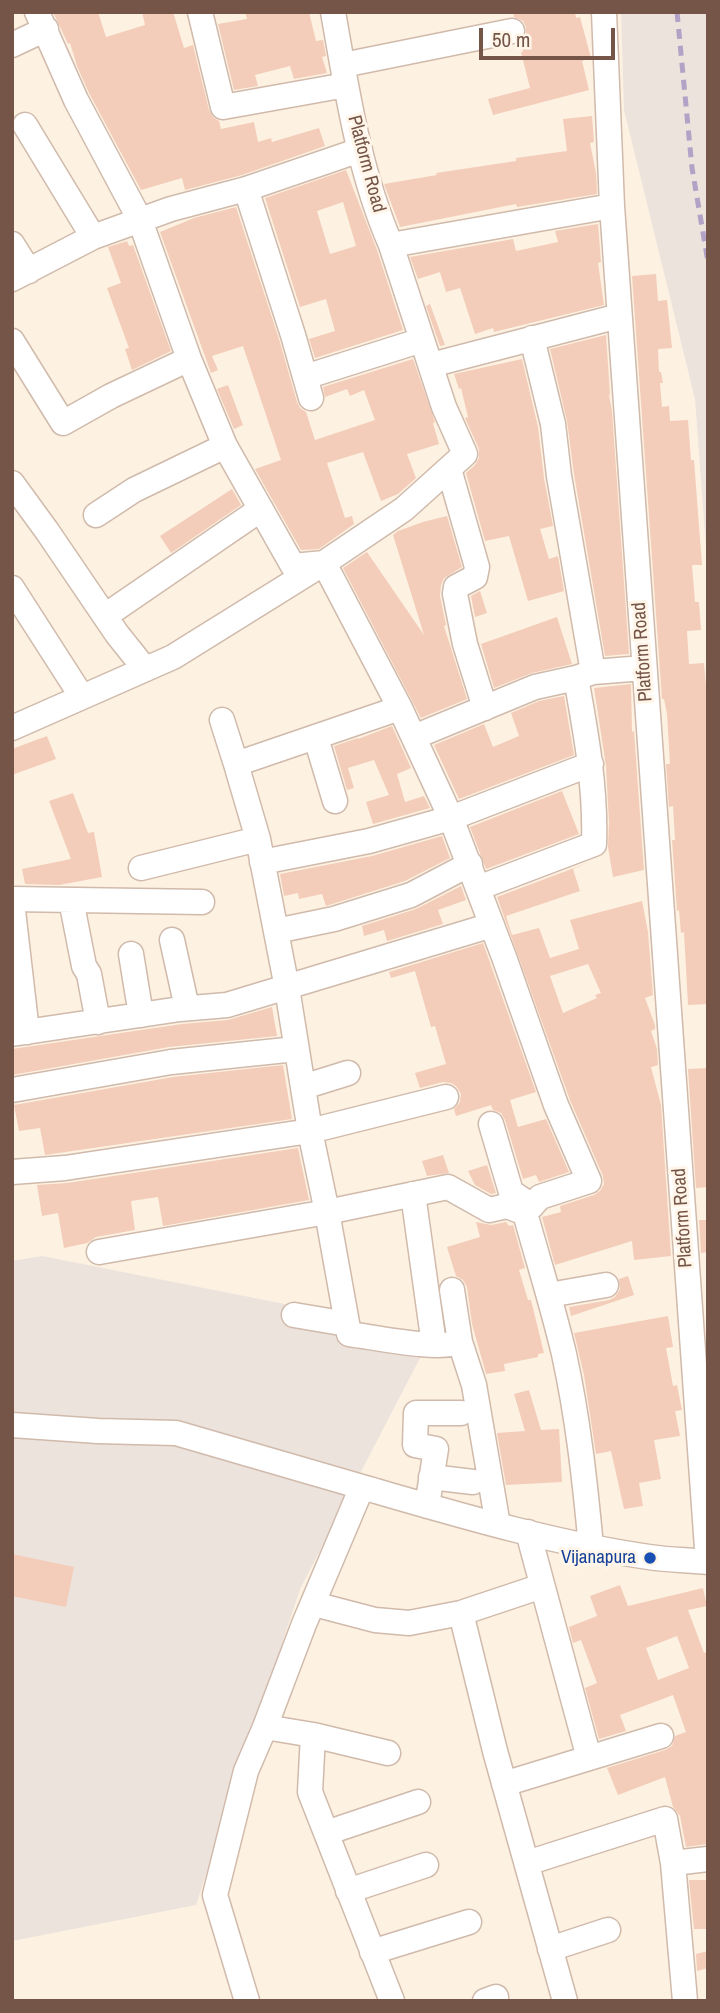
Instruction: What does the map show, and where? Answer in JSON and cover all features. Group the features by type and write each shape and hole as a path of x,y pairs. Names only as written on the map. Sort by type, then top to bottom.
{"street":[{"path":"200,12 223,107 512,31"},
{"name":"Platform Road","path":"333,12 360,150 381,222 444,407 465,454 449,469"},
{"name":"Platform Road","path":"604,12 619,316 708,1562"},
{"path":"12,45 41,21 76,100 140,220 189,359 225,446 293,566 324,564"},
{"path":"25,125 93,237"},
{"path":"12,244 20,275 93,237 171,209 246,189 360,150"},
{"path":"246,189 308,388 422,340"},
{"path":"391,245 612,206"},
{"path":"431,365 619,316"},
{"path":"478,888 594,844 595,820 575,560 559,476 553,424 532,338"},
{"path":"12,341 63,423 111,396 189,359"},
{"path":"96,515 134,490 225,446"},
{"path":"12,728 173,657 324,564 404,509 449,469 477,567 475,578 456,587 455,594 465,643 485,708"},
{"path":"12,483 117,634 145,669"},
{"path":"105,616 261,509"},
{"path":"324,564 400,708 452,818 556,1105 589,1181 540,1197 528,1210"},
{"path":"12,587 82,697"},
{"path":"414,737 535,687 584,675 644,668"},
{"path":"236,764 400,708"},
{"path":"222,720 260,851 349,1334 434,1345 453,1345 460,1342"},
{"path":"316,738 335,801"},
{"path":"141,868 260,851 369,841 452,818 591,764"},
{"path":"276,931 334,919 411,895 470,864"},
{"path":"71,900 83,966 89,974 98,1022"},
{"path":"202,902 12,901 20,1033 187,1008 227,1006 492,925"},
{"path":"172,940 187,1008"},
{"path":"131,954 141,1015"},
{"path":"12,1090 171,1062 296,1049"},
{"path":"303,1087 348,1073"},
{"path":"12,1172 65,1168 310,1131 446,1097"},
{"path":"491,1124 511,1192 528,1210 564,1356 581,1450 591,1547"},
{"path":"99,1252 327,1212 448,1187 489,1210 507,1206 528,1210"},
{"path":"413,1194 434,1345"},
{"path":"549,1295 606,1284"},
{"path":"452,1290 460,1342 474,1385 498,1525"},
{"path":"294,1315 347,1324"},
{"path":"427,1506 436,1449 415,1446 416,1413 461,1413"},
{"path":"12,1425 176,1433 498,1525 650,1558 708,1562"},
{"path":"431,1477 473,1482"},
{"path":"247,2001 215,1895 246,1771 362,1487"},
{"path":"528,1532 589,1758"},
{"path":"313,1604 375,1620 409,1623 461,1613 542,1586"},
{"path":"461,1613 504,1784 565,2001"},
{"path":"265,1727 313,1735 387,1753"},
{"path":"313,1735 310,1792 392,2001"},
{"path":"504,1784 661,1736"},
{"path":"326,1833 418,1802"},
{"path":"527,1863 664,1819 673,1863 685,2001"},
{"path":"673,1863 708,1858"},
{"path":"348,1891 426,1865"},
{"path":"372,1952 470,1922"},
{"path":"550,1949 608,1930"}],"shaded area":[{"path":"621,12 708,12 708,575 695,399 624,110"},
{"path":"42,1256 330,1313 345,1345 420,1358 300,1589 196,1905 12,1941 12,1261"}],"building":[{"path":"53,12 98,12 106,37 145,25 142,12 173,12 184,48 193,45 209,110 219,121 221,129 254,122 258,142 271,138 272,142 319,128 325,146 242,175 185,190 182,178 141,190 89,93 70,43 68,44"},
{"path":"245,12 309,12 316,41 323,40 326,56 322,57 327,73 294,79 290,66 255,75 258,86 234,90 218,24 247,19"},
{"path":"513,12 575,12 576,18 580,17 591,58 582,61 589,90 493,115 488,99 530,88 521,52 526,27 523,21 514,17"},
{"path":"592,116 594,142 590,143 597,194 517,207 516,204 400,227 384,184 516,161 516,158 567,151 563,119"},
{"path":"346,170 377,250 403,330 315,358 309,339 335,331 326,299 300,307 265,198","holes":["343,202 356,246 330,254 317,211"]},
{"path":"236,207 297,402 306,412 315,440 375,420 364,390 350,396 347,389 325,397 323,387 413,359 435,422 433,423 439,444 407,454 416,478 398,494 381,501 363,452 327,463 345,518 352,516 354,524 319,549 301,550 255,469 281,460 243,346 212,356 218,370 211,373 160,232 194,218"},
{"path":"598,224 601,262 598,263 604,305 494,332 493,328 475,334 460,288 446,292 440,272 418,279 410,257 513,239 516,251 558,242 555,231"},
{"path":"127,241 129,246 133,245 171,351 132,370 125,349 129,348 107,288 121,283 108,247"},
{"path":"656,274 658,301 667,300 672,348 658,349 659,372 663,383 660,383 662,407 669,406 670,421 688,420 691,460 694,460 702,565 692,565 695,602 699,602 701,630 687,631 689,664 704,663 708,686 708,1004 688,1005 684,932 681,933 679,910 677,911 672,840 675,840 673,806 669,807 667,714 662,699 632,276"},
{"path":"430,304 445,345 440,346 426,306"},
{"path":"606,335 629,654 605,656 567,421 550,349"},
{"path":"522,359 538,427 553,526 540,529 549,559 558,556 564,591 528,601 509,536 485,541 466,473 479,458 479,449 465,418 468,417 461,388 459,389 454,374"},
{"path":"228,385 243,425 234,429 217,389"},
{"path":"232,489 241,505 171,553 160,536"},
{"path":"447,516 462,567 444,578 440,596 446,625 444,626 467,699 421,718 343,568 367,552 424,635 393,535 423,522"},
{"path":"480,591 487,613 475,617 471,596"},
{"path":"557,617 572,664 532,673 494,688 481,644"},
{"path":"631,684 632,732 634,731 644,870 613,877 608,847 606,766 594,688"},
{"path":"564,696 574,755 459,799 434,745 484,724 493,747 519,736 511,713 539,701"},
{"path":"392,726 411,768 397,774 405,802 424,796 430,808 373,824 366,802 389,795 374,760 348,768 354,788 347,790 334,746"},
{"path":"47,736 56,759 12,775 12,749"},
{"path":"562,791 579,834 486,869 470,827"},
{"path":"73,793 88,833 94,832 102,877 59,885 25,884 22,869 71,859 49,801"},
{"path":"442,836 450,858 405,881 326,906 322,894 299,899 298,893 284,896 280,874 372,856"},
{"path":"590,862 573,869 580,891 506,916 512,935 539,928 550,958 579,949 570,920 642,901 648,932 653,995 645,998 655,1025 655,1029 651,1031 657,1049 658,1065 651,1067 661,1105 671,1256 634,1260 632,1241 555,1265 542,1217 561,1212 560,1206 600,1191 604,1184 603,1176 570,1100 497,897","holes":["588,964 601,993 595,995 597,998 563,1013 550,976"]},
{"path":"461,886 466,900 438,910 443,924 387,941 384,930 364,936 362,926 416,909"},
{"path":"483,943 536,1092 510,1100 518,1127 546,1119 569,1172 539,1182 536,1175 523,1179 505,1120 491,1105 456,1116 454,1109 460,1102 461,1094 456,1086 443,1082 420,1088 415,1073 446,1064 435,1026 431,1027 415,971 391,978 389,972"},
{"path":"272,1007 277,1036 169,1047 12,1075 12,1049 182,1024 228,1020"},
{"path":"283,1065 292,1119 45,1155 40,1128 19,1131 14,1105 173,1077"},
{"path":"708,1068 708,1187 696,1188 688,1069"},
{"path":"298,1148 309,1200 163,1226 158,1197 131,1201 135,1230 96,1237 87,1243 64,1248 58,1213 42,1216 37,1185 67,1183"},
{"path":"443,1155 449,1173 427,1176 422,1161"},
{"path":"487,1165 496,1193 491,1194 475,1185 468,1171"},
{"path":"699,1220 708,1220 708,1252 701,1253"},
{"path":"476,1222 491,1225 506,1222 509,1226 513,1225 525,1268 519,1270 528,1300 531,1300 544,1353 538,1354 538,1357 504,1364 505,1371 486,1374 472,1324 467,1287 463,1280 456,1276 447,1247 480,1237"},
{"path":"628,1276 634,1295 571,1316 569,1307 615,1297 620,1289 619,1279"},
{"path":"668,1316 673,1347 666,1348 673,1386 677,1385 682,1410 675,1411 680,1436 654,1440 661,1479 639,1483 643,1506 624,1509 611,1451 596,1454 584,1375 574,1333"},
{"path":"529,1390 541,1430 559,1429 562,1482 506,1485 497,1433 525,1431 514,1394"},
{"path":"12,1554 74,1567 66,1607 12,1596"},
{"path":"620,1585 628,1606 703,1588 707,1606 688,1610 704,1653 708,1651 708,1844 686,1847 680,1816 673,1807 665,1777 618,1795 607,1768 665,1750 672,1746 675,1736 686,1732 673,1695 620,1715 626,1731 599,1739 585,1688 597,1683 581,1640 573,1643 569,1627 597,1616 590,1596","holes":["677,1636 689,1668 658,1680 646,1648"]},
{"path":"689,1880 708,1880 708,1929 694,1929"},
{"path":"708,1951 708,1968 697,1971 696,1954"}],"railway":[{"path":"677,12 692,168 708,262"}],"place":[{"name":"Vijanapura","path":"650,1558"}]}
